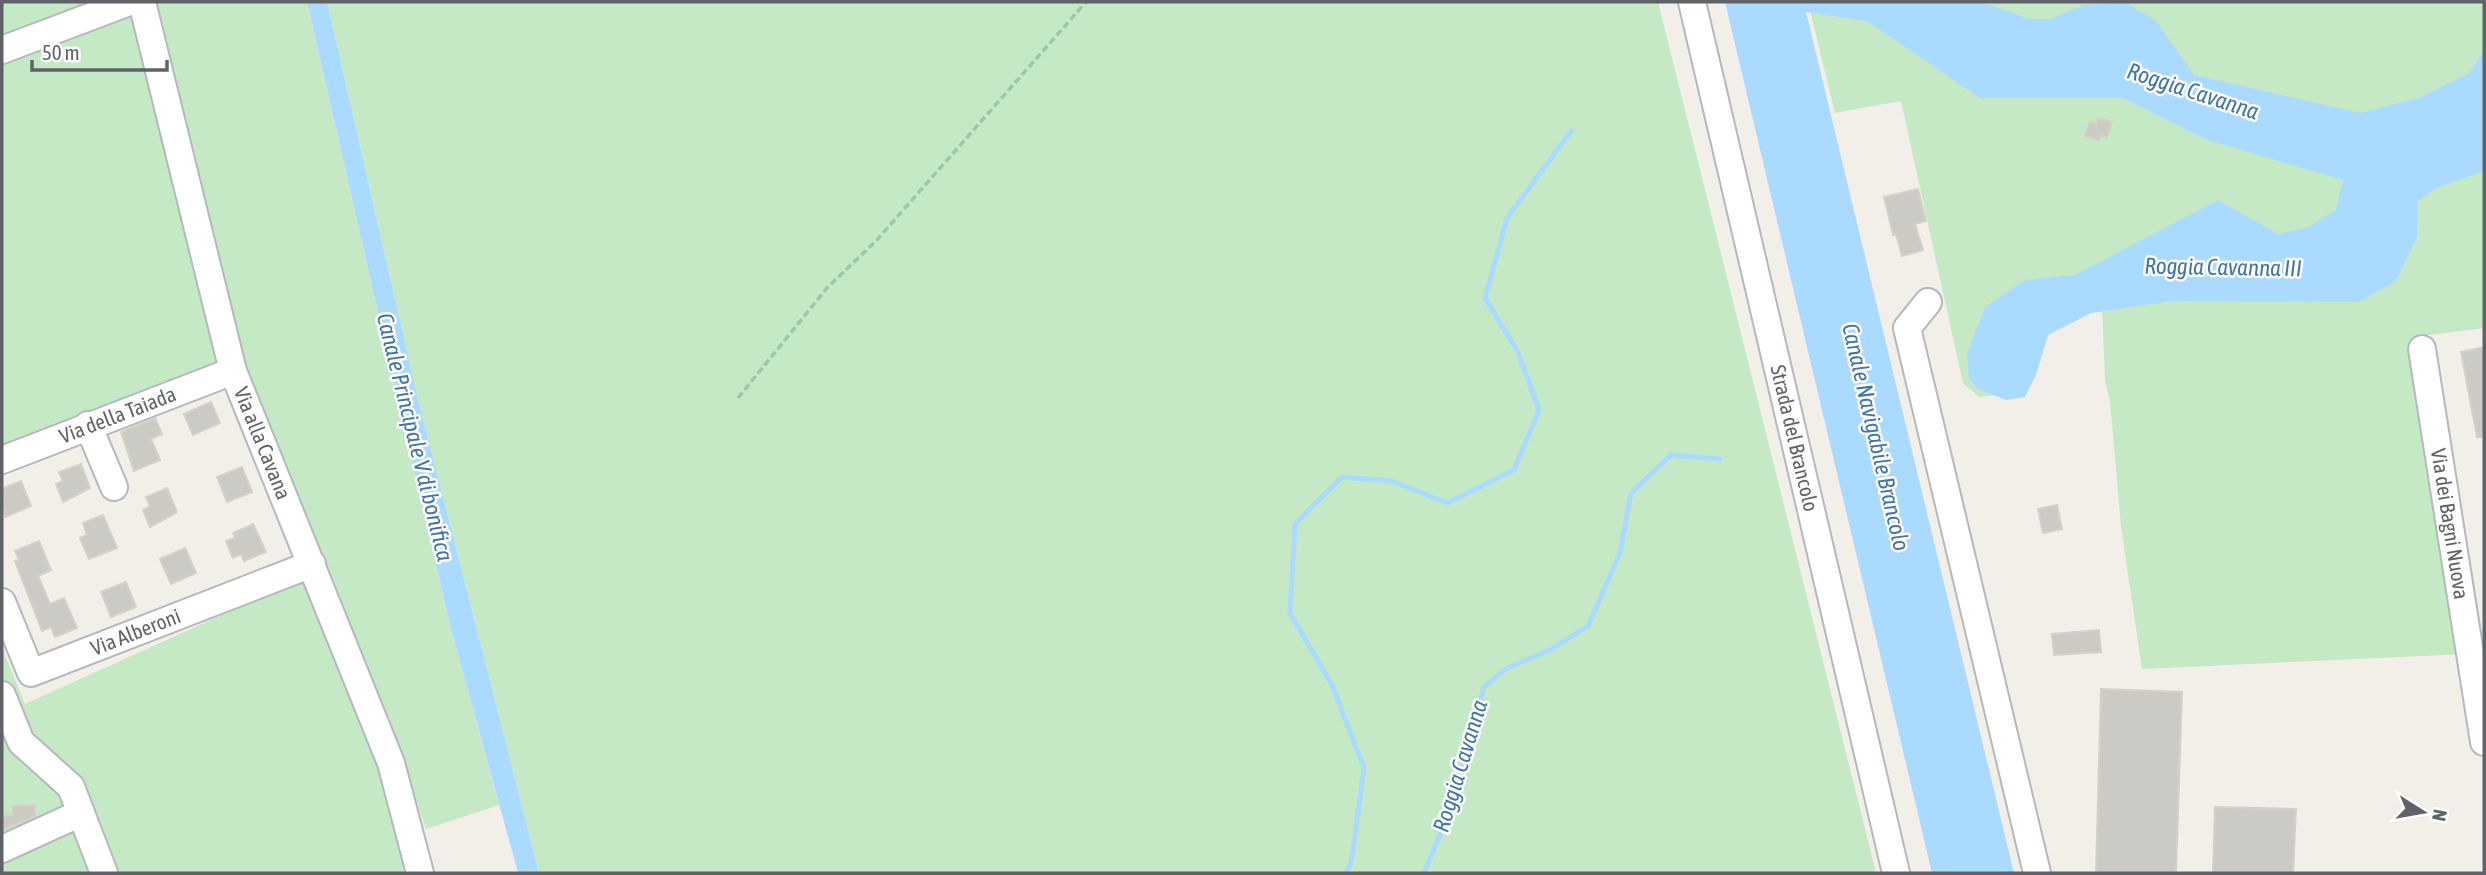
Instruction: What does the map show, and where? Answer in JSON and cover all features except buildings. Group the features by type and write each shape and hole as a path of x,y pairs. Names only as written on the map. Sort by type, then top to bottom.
{"street":[{"path":"2,50 129,2"},
{"name":"Via alla Cavana","path":"142,2 233,371 391,763 420,873"},
{"name":"Strada del Brancolo","path":"1692,2 1896,873"},
{"path":"1928,302 1907,328 2037,873"},
{"name":"Via dei Bagni Nuova","path":"2422,349 2484,741"},
{"name":"Via della Taiada","path":"2,460 233,371"},
{"path":"88,425 114,487"},
{"name":"Via Alberoni","path":"2,602 31,673 312,564"},
{"path":"2,695 10,736 21,742 71,787 104,873"},
{"path":"2,849 81,813"}],"path":[{"path":"738,398 827,288 876,242 1086,2"}],"green space":[{"path":"2,2 104,2 2,40"},
{"path":"155,2 307,2 450,625 499,805 426,829 402,759 243,360"},
{"path":"327,2 1658,2 1876,873 539,873 417,395"},
{"path":"1808,2 2484,2 2484,328 2422,336 2464,654 2142,669 2121,526 2110,401 2105,381 2102,304 2058,310 1996,395 1979,397 1963,383 1901,101 1835,113"},
{"path":"137,11 226,368 2,454 2,63"},
{"path":"306,577 379,763 410,873 2,873 2,648 25,704"}],"water":[{"name":"Canale Principale V di bonifica","path":"307,2 327,2 417,395 539,873 518,873 450,625"},
{"path":"1725,2 1982,2 2029,19 2051,19 2083,5 2125,2 2156,21 2194,75 2361,113 2421,97 2469,73 2484,51 2484,171 2436,188 2418,201 2417,237 2396,281 2358,302 2172,301 2091,313 2048,335 2036,375 2025,397 2006,400 1978,389 1969,378 1967,354 1985,307 2025,280 2075,275 2218,200 2278,234 2308,227 2336,210 2343,180 2205,139 2123,98 1980,98 1867,21 1806,12 2014,873 1932,873"}],"waterway":[{"path":"1345,873 1351,864 1364,768 1332,685 1290,613 1295,524 1342,477 1391,481 1448,503 1514,470 1539,410 1518,352 1485,298 1507,218 1571,131"},
{"name":"Roggia Cavanna","path":"1424,873 1448,815 1484,687 1507,668 1550,650 1588,626 1620,553 1631,493 1671,455 1720,459"}],"water label":[{"name":"Roggia Cavanna III","path":"2223,267"},
{"name":"Canale Navigabile Brancolo","path":"1876,437"}]}
